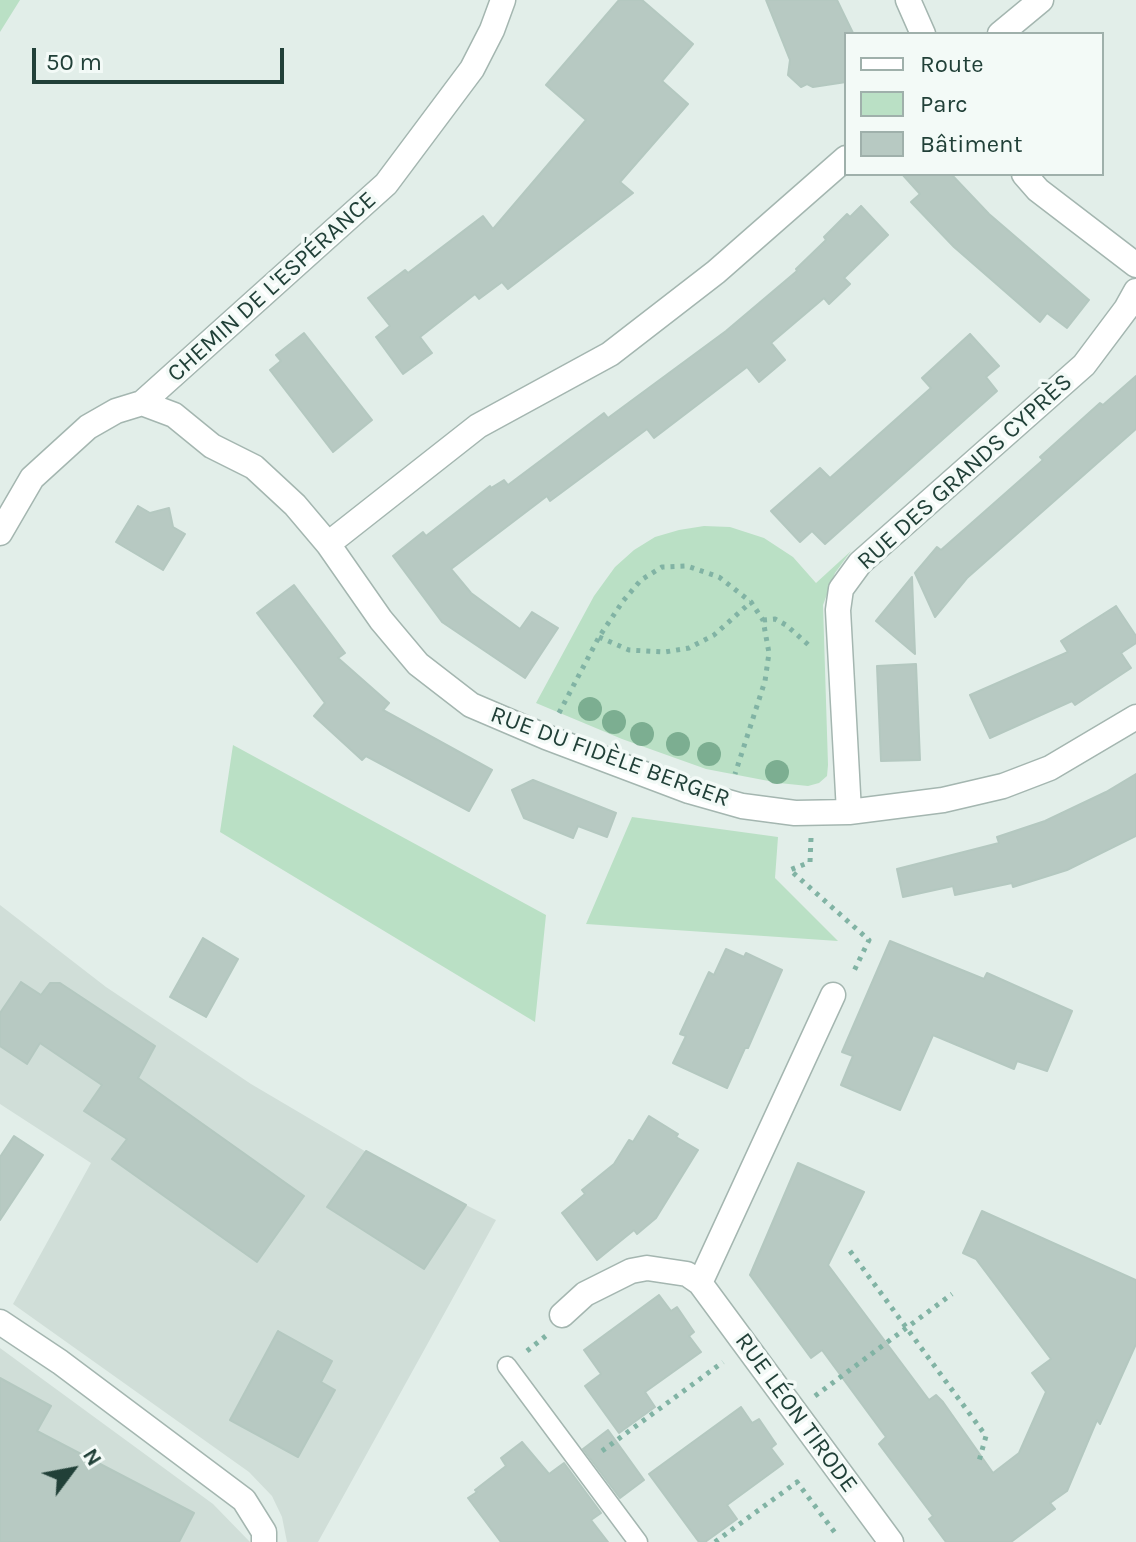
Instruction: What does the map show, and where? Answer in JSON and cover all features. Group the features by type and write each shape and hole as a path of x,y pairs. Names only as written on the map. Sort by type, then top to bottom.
{"street":[{"name":"CHEMIN DE L'ESPÉRANCE","path":"0,533 32,478 88,427 116,411 142,403 386,184 472,69 503,0"},
{"path":"908,0 922,32"},
{"path":"1002,32 1041,0"},
{"path":"328,544 478,426 610,354 716,272 844,160"},
{"path":"1026,176 1038,190 1136,265"},
{"name":"RUE DES GRANDS CYPRÈS","path":"849,812 838,610 841,589 860,563 1084,365 1136,291"},
{"name":"RUE DU FIDÈLE BERGER","path":"142,403 174,415 212,446 254,467 295,505 328,544 381,620 418,664 471,705 689,791 726,802 795,813 849,812 943,800 1003,786 1050,768 1136,717"},
{"path":"562,1315 585,1294 631,1271 647,1268 687,1274 700,1283 833,995"},
{"name":"RUE LÉON TIRODE","path":"700,1283 891,1542"},
{"path":"0,1322 60,1362 244,1500 264,1532 264,1542"}],"lane":[{"path":"507,1366 638,1542"}],"path":[{"path":"546,737 599,637 641,580 662,567 687,566 719,577 751,602 763,620 769,653 765,681 726,802"},
{"path":"599,637 629,650 665,652 689,648 714,635 751,602"},
{"path":"763,620 775,619 815,650 840,655"},
{"path":"813,813 810,862 790,870 869,940 847,984 833,995"},
{"path":"850,1251 986,1436 979,1461"},
{"path":"795,1411 952,1294"},
{"path":"507,1366 548,1335 562,1315"},
{"path":"582,1466 746,1345"},
{"path":"715,1542 797,1482 836,1534"}],"shaded area":[{"path":"0,905 106,987 251,1084 402,1173 496,1220 318,1542 287,1542 282,1517 272,1496 249,1472 13,1304 91,1163 0,1104"},
{"path":"0,1348 213,1504 250,1542 0,1542"}],"green space":[{"path":"0,0 20,0 0,32"},
{"path":"704,526 730,527 764,538 793,557 816,583 851,551 835,573 823,605 828,765 827,776 819,783 808,786 779,783 706,769 622,739 536,703 594,596 615,567 655,537"},
{"path":"233,745 546,915 535,1022 220,832"},
{"path":"632,817 778,837 775,878 838,941 586,924"}],"building":[{"path":"619,0 642,0 693,44 662,81 688,104 620,182 633,193 508,289 502,282 479,299 475,294 420,337 432,353 403,374 376,337 390,326 368,298 405,270 408,273 483,216 493,229 586,120 546,85"},
{"path":"766,0 837,0 853,32 844,32 844,82 801,87 788,75 790,60"},
{"path":"904,176 953,176 989,214 1089,300 1067,328 1047,313 1040,322 954,247 911,202 920,194"},
{"path":"861,206 888,235 844,278 850,284 829,304 824,298 771,343 785,360 759,382 747,367 654,438 647,429 550,501 547,496 451,569 471,593 520,629 532,612 558,628 525,678 442,622 393,556 423,532 426,536 490,486 504,480 508,485 604,413 608,418 726,331 797,271 826,240 824,237 847,214 850,217"},
{"path":"304,333 372,420 333,452 270,370 281,361 276,355"},
{"path":"970,334 999,366 986,377 997,391 825,544 812,531 800,542 771,511 820,468 830,478 931,388 922,378"},
{"path":"1136,376 1136,429 967,578 935,617 915,573 937,547 941,550 1043,460 1040,457 1100,403 1103,405"},
{"path":"138,506 150,513 169,508 173,527 185,534 163,570 116,542"},
{"path":"912,577 915,654 876,621"},
{"path":"294,585 345,653 338,658 389,703 383,710 492,770 469,811 366,756 362,760 314,716 325,703 257,613"},
{"path":"1116,606 1136,636 1136,643 1121,653 1131,668 1075,705 1072,701 990,738 970,695 1068,652 1061,641"},
{"path":"916,664 920,760 881,761 877,666"},
{"path":"1136,774 1136,836 1067,870 1013,887 1012,883 955,895 953,886 903,897 897,869 999,843 997,837 1045,821"},
{"path":"533,780 616,813 607,837 578,826 573,838 524,818 512,790"},
{"path":"203,938 238,959 206,1017 170,997"},
{"path":"890,941 984,979 987,973 1072,1011 1047,1071 1017,1061 1014,1069 933,1035 900,1110 841,1085 853,1056 842,1052"},
{"path":"726,949 744,957 746,953 782,970 727,1088 673,1063 686,1036 680,1034 709,972 714,975"},
{"path":"21,982 41,995 50,983 60,983 155,1046 138,1078 304,1196 257,1262 112,1159 127,1139 84,1111 102,1085 40,1043 27,1064 0,1046 0,1013"},
{"path":"649,1116 698,1150 656,1218 637,1234 634,1230 597,1260 562,1213 585,1194 582,1190 614,1164"},
{"path":"14,1136 43,1155 0,1220 0,1157"},
{"path":"366,1151 466,1205 424,1269 327,1207"},
{"path":"798,1163 864,1192 828,1265 929,1400 936,1395 943,1402 993,1473 1019,1453 1046,1392 1032,1373 1051,1359 976,1259 963,1253 982,1211 1136,1280 1136,1344 1100,1424 1097,1420 1067,1491 1050,1503 1055,1509 1011,1542 946,1542 929,1519 933,1516 879,1444 886,1437 822,1350 811,1358 750,1275"},
{"path":"659,1295 671,1311 677,1307 694,1332 689,1336 701,1352 645,1392 655,1407 619,1433 585,1386 601,1374 584,1350"},
{"path":"278,1331 332,1361 321,1382 335,1390 298,1457 230,1420"},
{"path":"0,1378 51,1406 37,1431 194,1513 179,1542 0,1542"},
{"path":"741,1407 752,1423 759,1419 776,1444 771,1448 783,1464 727,1505 737,1519 705,1542 699,1542 649,1474"},
{"path":"608,1430 644,1480 620,1498 583,1449"},
{"path":"522,1442 549,1474 564,1463 601,1513 591,1520 608,1542 501,1542 468,1498 506,1466 501,1458"}]}
